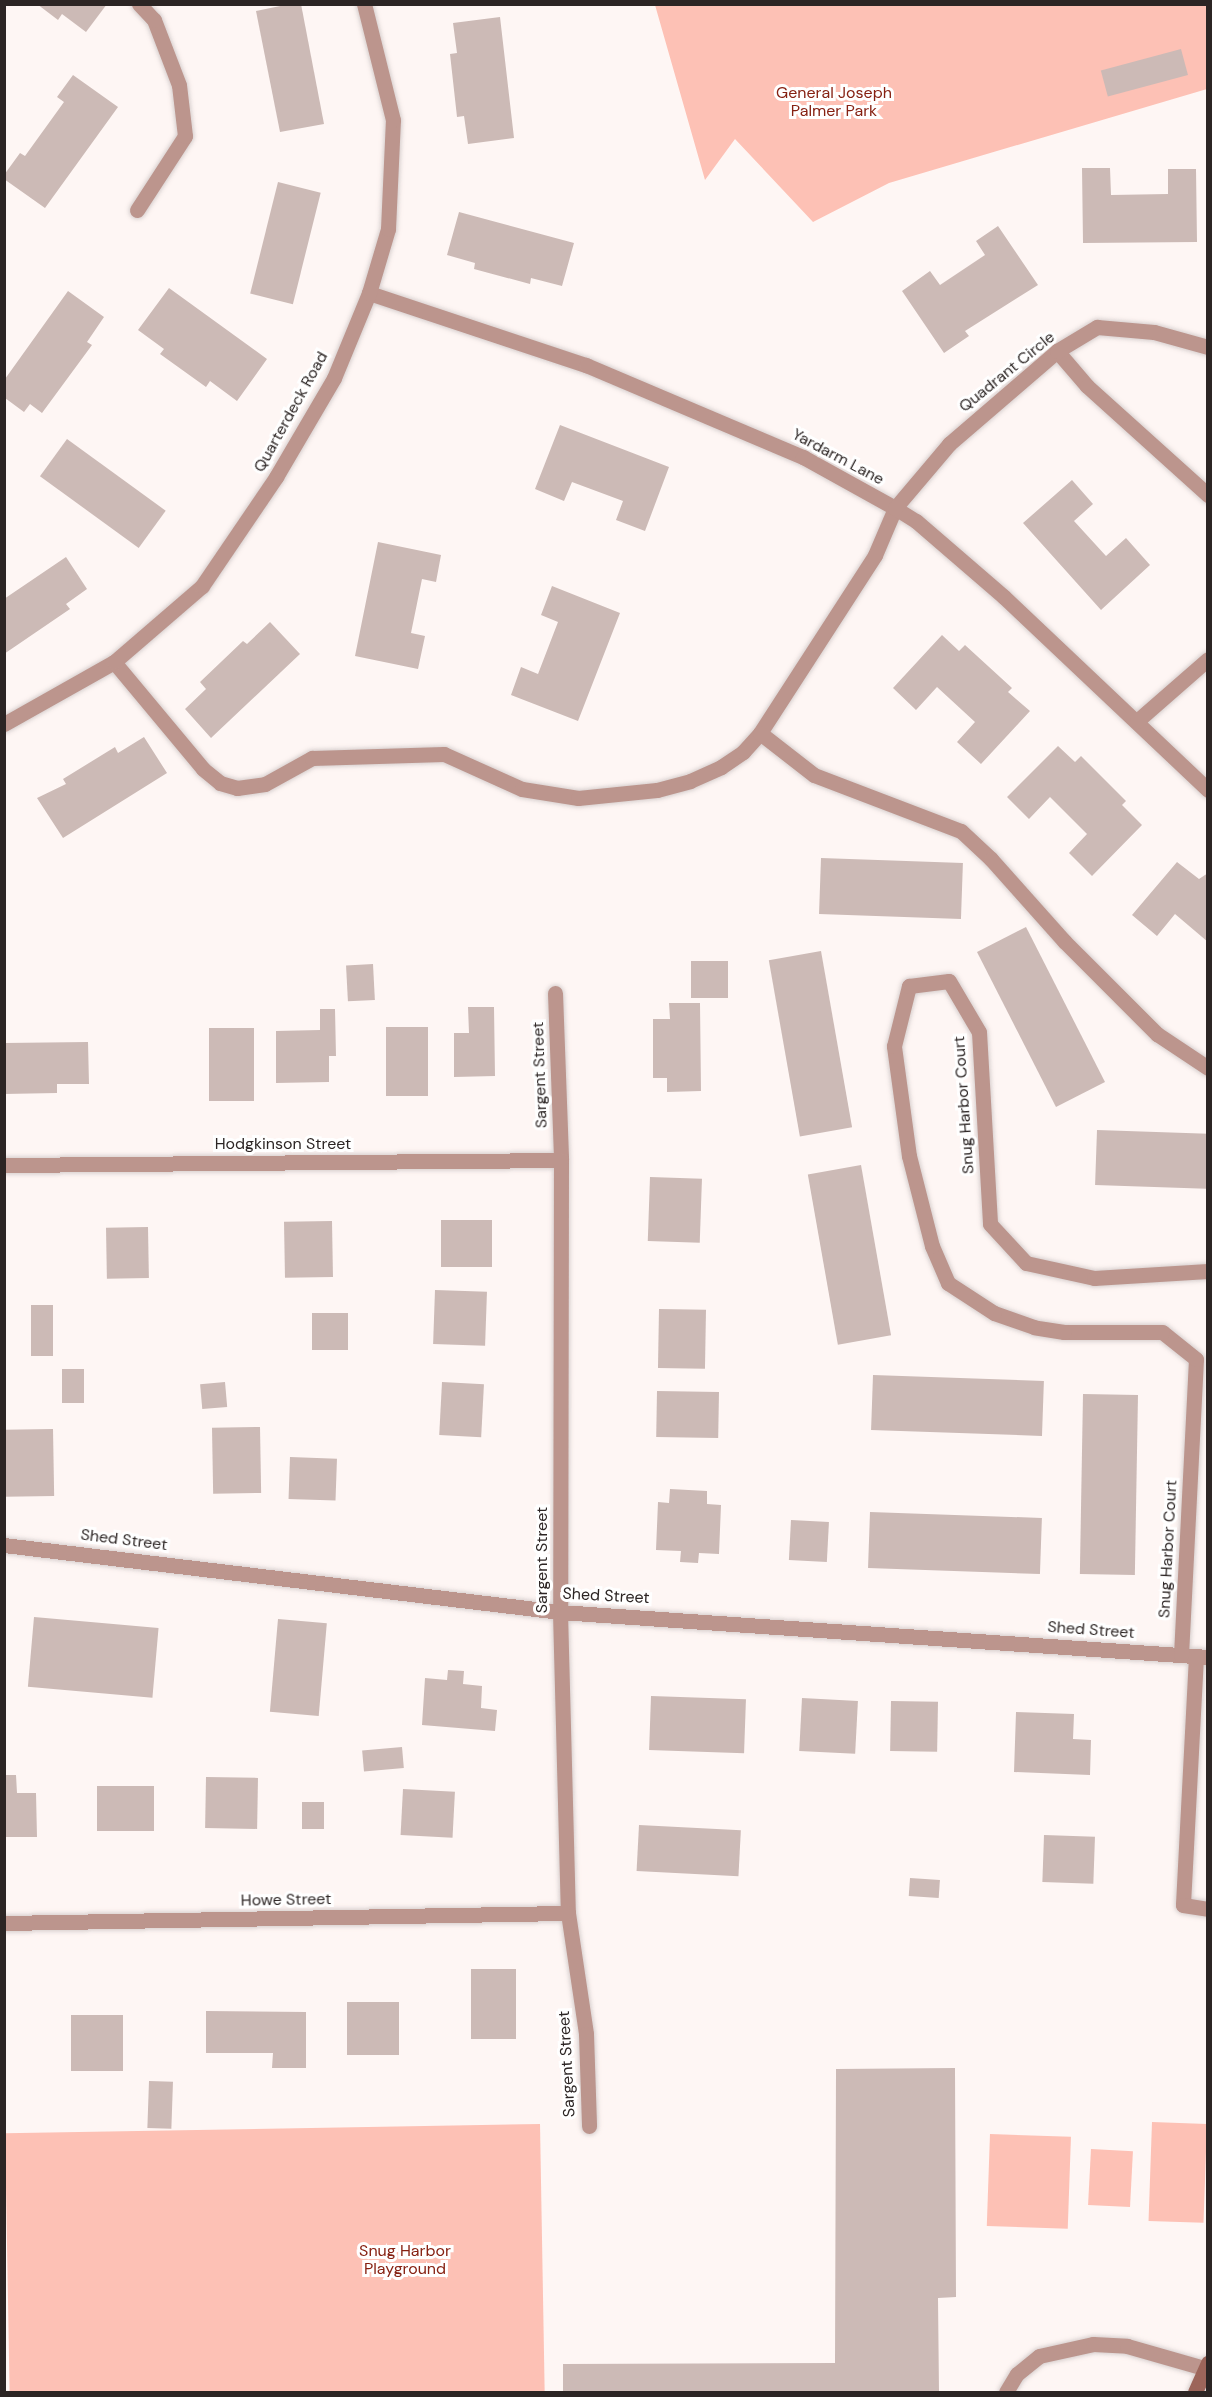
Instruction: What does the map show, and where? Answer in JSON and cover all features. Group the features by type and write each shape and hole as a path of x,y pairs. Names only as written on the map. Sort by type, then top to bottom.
{"street":[{"path":"136,210 185,136 179,85 154,20 139,4"},
{"name":"Quarterdeck Road","path":"4,724 114,662 202,586 276,477 334,378 369,293 388,229 393,120 364,4"},
{"name":"Yardarm Lane","path":"369,293 586,365 803,457 895,508 1004,597 1208,790"},
{"name":"Quadrant Circle","path":"114,662 203,770 220,783 237,789 265,784 312,758 444,754 522,789 578,798 657,790 690,781 721,768 743,752 760,733 875,555 895,508 949,444 1057,351 1097,327 1154,332 1208,347"},
{"path":"1057,351 1087,386 1208,495"},
{"path":"1137,721 1208,659"},
{"path":"760,733 814,775 961,831 992,859 1064,942 1157,1034 1208,1068"},
{"name":"Snug Harbor Court","path":"1195,1656 1196,1359 1162,1332 1064,1332 1034,1327 994,1312 948,1283 932,1246 909,1156 894,1046 909,986 949,981 979,1032 990,1224 1026,1263 1094,1278 1208,1271"},
{"name":"Sargent Street","path":"555,993 561,1160 560,1612 567,1913 586,2034 589,2126"},
{"name":"Hodgkinson Street","path":"4,1165 561,1160"},
{"name":"Shed Street","path":"4,1545 560,1612 1195,1656"},
{"path":"1195,1656 1183,1905 1208,1909"},
{"name":"Howe Street","path":"4,1923 567,1913"},
{"path":"1006,2392 1017,2374 1039,2356 1093,2344 1127,2346 1206,2366 1195,2392"}],"green space":[{"name":"General Joseph Palmer Park","path":"655,5 1207,5 1207,89 889,183 813,222 735,139 705,180"},
{"path":"1152,2122 1207,2124 1204,2223 1149,2221"},
{"name":"Snug Harbor Playground","path":"540,2124 545,2392 10,2392 5,2133"},
{"path":"990,2134 1071,2137 1068,2229 987,2226"},
{"path":"1091,2149 1133,2151 1130,2207 1088,2205"}],"building":[{"path":"37,4 107,4 86,32 62,14 58,20"},
{"path":"301,4 324,124 280,132 256,11"},
{"path":"500,17 514,138 468,144 464,116 457,117 450,54 457,53 453,23"},
{"path":"1181,49 1188,75 1108,97 1101,70"},
{"path":"73,75 118,107 45,208 4,179 4,175 20,153 25,156 64,102 57,97"},
{"path":"1082,168 1110,168 1111,195 1168,194 1168,169 1196,169 1197,242 1083,243"},
{"path":"278,182 321,193 293,304 250,294"},
{"path":"459,212 574,243 562,286 531,278 530,284 474,269 475,263 447,255"},
{"path":"998,226 1038,285 965,331 969,336 944,353 902,291 930,271 940,285 985,255 976,241"},
{"path":"169,288 267,359 237,401 210,381 206,387 160,354 164,349 138,330"},
{"path":"68,291 104,317 87,342 92,345 42,413 30,404 24,412 5,398 5,379"},
{"path":"560,425 669,467 645,531 616,520 623,501 572,482 564,501 535,489"},
{"path":"67,439 166,511 139,548 40,476"},
{"path":"1072,480 1093,504 1074,521 1106,556 1126,538 1150,565 1101,610 1023,523"},
{"path":"378,542 441,555 436,582 422,579 411,633 425,636 418,669 355,656"},
{"path":"66,557 87,589 66,604 70,609 4,654 4,599"},
{"path":"552,586 620,613 578,721 511,695 521,667 538,674 558,622 541,615"},
{"path":"270,622 300,654 211,738 185,709 206,689 200,682 243,641 247,644"},
{"path":"942,635 959,651 965,645 1012,688 1008,692 1030,711 981,764 957,742 975,722 937,687 916,710 893,688"},
{"path":"144,737 167,773 63,838 37,798 66,784 63,779 115,747 118,753"},
{"path":"1058,746 1075,762 1081,756 1126,801 1122,805 1142,825 1092,876 1069,853 1087,834 1050,797 1029,819 1007,797"},
{"path":"821,858 963,863 961,919 819,914"},
{"path":"1177,862 1199,879 1208,873 1208,942 1175,914 1157,936 1132,915"},
{"path":"1026,927 1105,1082 1056,1107 977,952"},
{"path":"821,951 852,1127 800,1136 769,960"},
{"path":"691,961 728,961 728,998 691,998"},
{"path":"373,964 375,1000 348,1001 346,965"},
{"path":"669,1003 700,1003 701,1091 667,1092 667,1078 653,1078 653,1019 670,1019"},
{"path":"468,1007 494,1007 495,1076 454,1077 454,1033 469,1033"},
{"path":"320,1009 335,1009 336,1056 329,1056 329,1082 276,1083 276,1031 320,1030"},
{"path":"386,1027 428,1027 428,1096 386,1096"},
{"path":"209,1028 254,1028 254,1101 209,1101"},
{"path":"88,1042 89,1084 57,1084 57,1093 4,1094 4,1043"},
{"path":"1097,1130 1208,1134 1206,1189 1095,1185"},
{"path":"861,1165 891,1335 838,1345 808,1174"},
{"path":"650,1177 702,1179 700,1243 648,1241"},
{"path":"441,1220 492,1220 492,1267 441,1267"},
{"path":"332,1221 333,1277 285,1278 284,1222"},
{"path":"148,1227 149,1278 107,1279 106,1228"},
{"path":"435,1290 487,1292 485,1346 433,1344"},
{"path":"31,1305 53,1305 53,1356 31,1356"},
{"path":"659,1309 706,1310 705,1369 658,1368"},
{"path":"312,1313 348,1313 348,1350 312,1350"},
{"path":"62,1369 84,1369 84,1403 62,1403"},
{"path":"873,1375 1044,1381 1042,1436 871,1430"},
{"path":"225,1382 227,1407 202,1409 200,1384"},
{"path":"442,1382 484,1384 481,1437 439,1435"},
{"path":"657,1391 719,1392 718,1438 656,1437"},
{"path":"1083,1394 1138,1395 1135,1575 1080,1574"},
{"path":"260,1427 261,1493 213,1494 212,1428"},
{"path":"53,1429 54,1496 5,1497 4,1430"},
{"path":"290,1457 337,1459 336,1501 289,1499"},
{"path":"670,1489 707,1491 707,1504 721,1505 719,1554 699,1553 698,1563 680,1562 681,1551 656,1550 658,1502 669,1503"},
{"path":"870,1512 1042,1518 1040,1574 868,1568"},
{"path":"791,1520 829,1522 827,1562 789,1560"},
{"path":"34,1617 159,1628 152,1698 28,1687"},
{"path":"278,1619 327,1623 319,1716 270,1712"},
{"path":"448,1670 464,1671 463,1684 482,1686 481,1708 497,1710 495,1731 422,1725 425,1678 447,1680"},
{"path":"651,1696 746,1699 744,1753 649,1750"},
{"path":"802,1698 858,1701 855,1754 799,1751"},
{"path":"891,1701 938,1702 937,1752 890,1751"},
{"path":"1016,1712 1074,1714 1073,1739 1091,1740 1090,1775 1014,1772"},
{"path":"402,1747 404,1768 364,1771 362,1750"},
{"path":"4,1775 16,1775 17,1793 36,1793 37,1837 4,1837"},
{"path":"206,1777 258,1778 257,1829 205,1828"},
{"path":"97,1786 154,1786 154,1831 97,1831"},
{"path":"403,1789 455,1792 453,1838 401,1835"},
{"path":"302,1802 324,1802 324,1829 302,1829"},
{"path":"639,1825 741,1830 738,1876 637,1871"},
{"path":"1044,1835 1095,1837 1093,1884 1042,1882"},
{"path":"910,1878 940,1880 939,1898 909,1896"},
{"path":"471,1969 516,1969 516,2039 471,2039"},
{"path":"347,2002 399,2002 399,2055 347,2055"},
{"path":"206,2011 306,2012 306,2068 272,2068 273,2053 206,2053"},
{"path":"71,2015 123,2015 123,2071 71,2071"},
{"path":"955,2068 956,2297 938,2298 939,2392 563,2392 563,2364 835,2363 836,2069"},
{"path":"149,2081 173,2082 171,2129 147,2128"}]}
